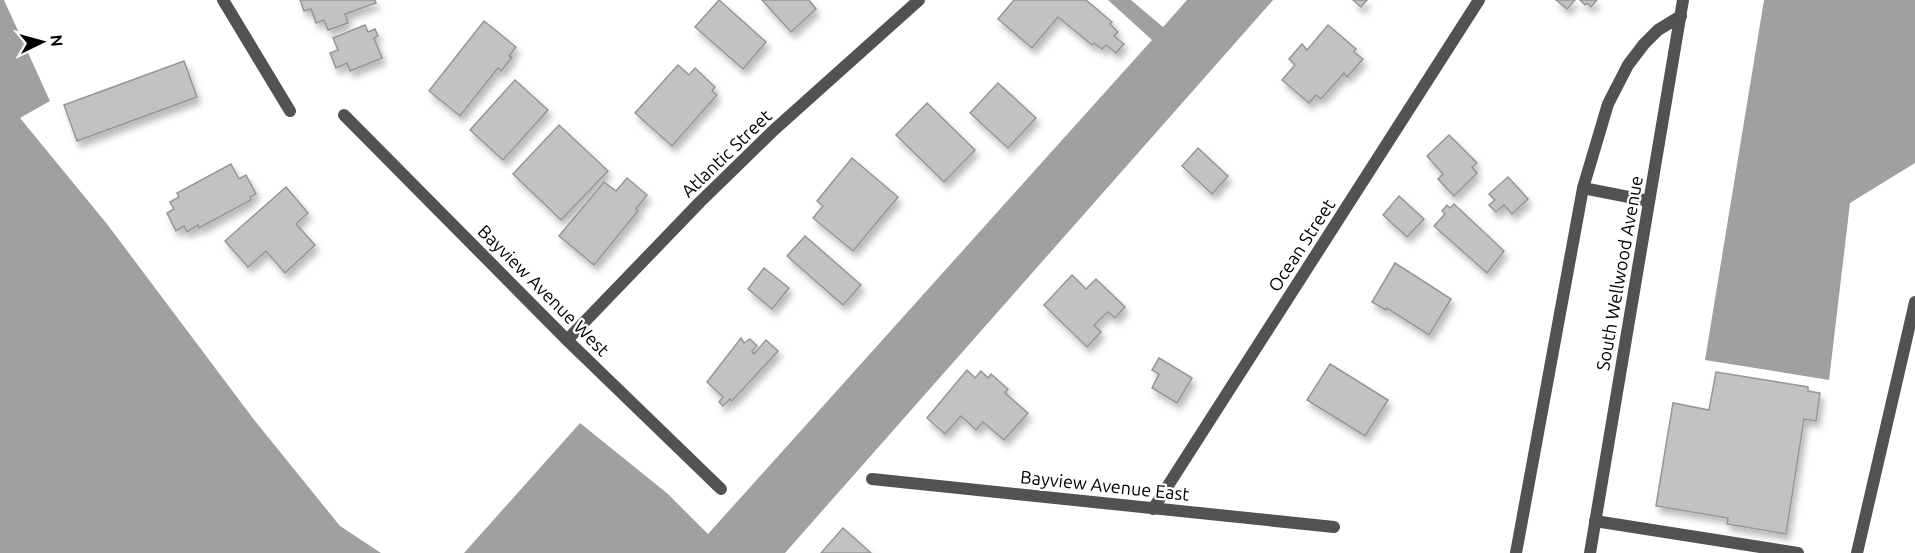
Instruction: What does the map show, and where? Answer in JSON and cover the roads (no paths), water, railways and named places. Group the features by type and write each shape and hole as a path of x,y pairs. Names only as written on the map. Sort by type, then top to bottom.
{"street":[{"path":"223,0 290,111"},
{"name":"Atlantic Street","path":"567,340 700,202 775,129 919,0"},
{"name":"Ocean Street","path":"1153,508 1479,0"},
{"name":"South Wellwood Avenue","path":"1590,553 1683,0"},
{"path":"1515,553 1583,188 1608,104 1628,65 1644,44 1658,30 1681,16"},
{"name":"Bayview Avenue West","path":"344,115 567,340 721,489"},
{"path":"1583,188 1649,201"},
{"path":"1857,553 1915,302"},
{"name":"Bayview Avenue East","path":"872,479 1334,527"},
{"path":"1595,521 1798,553"}]}
